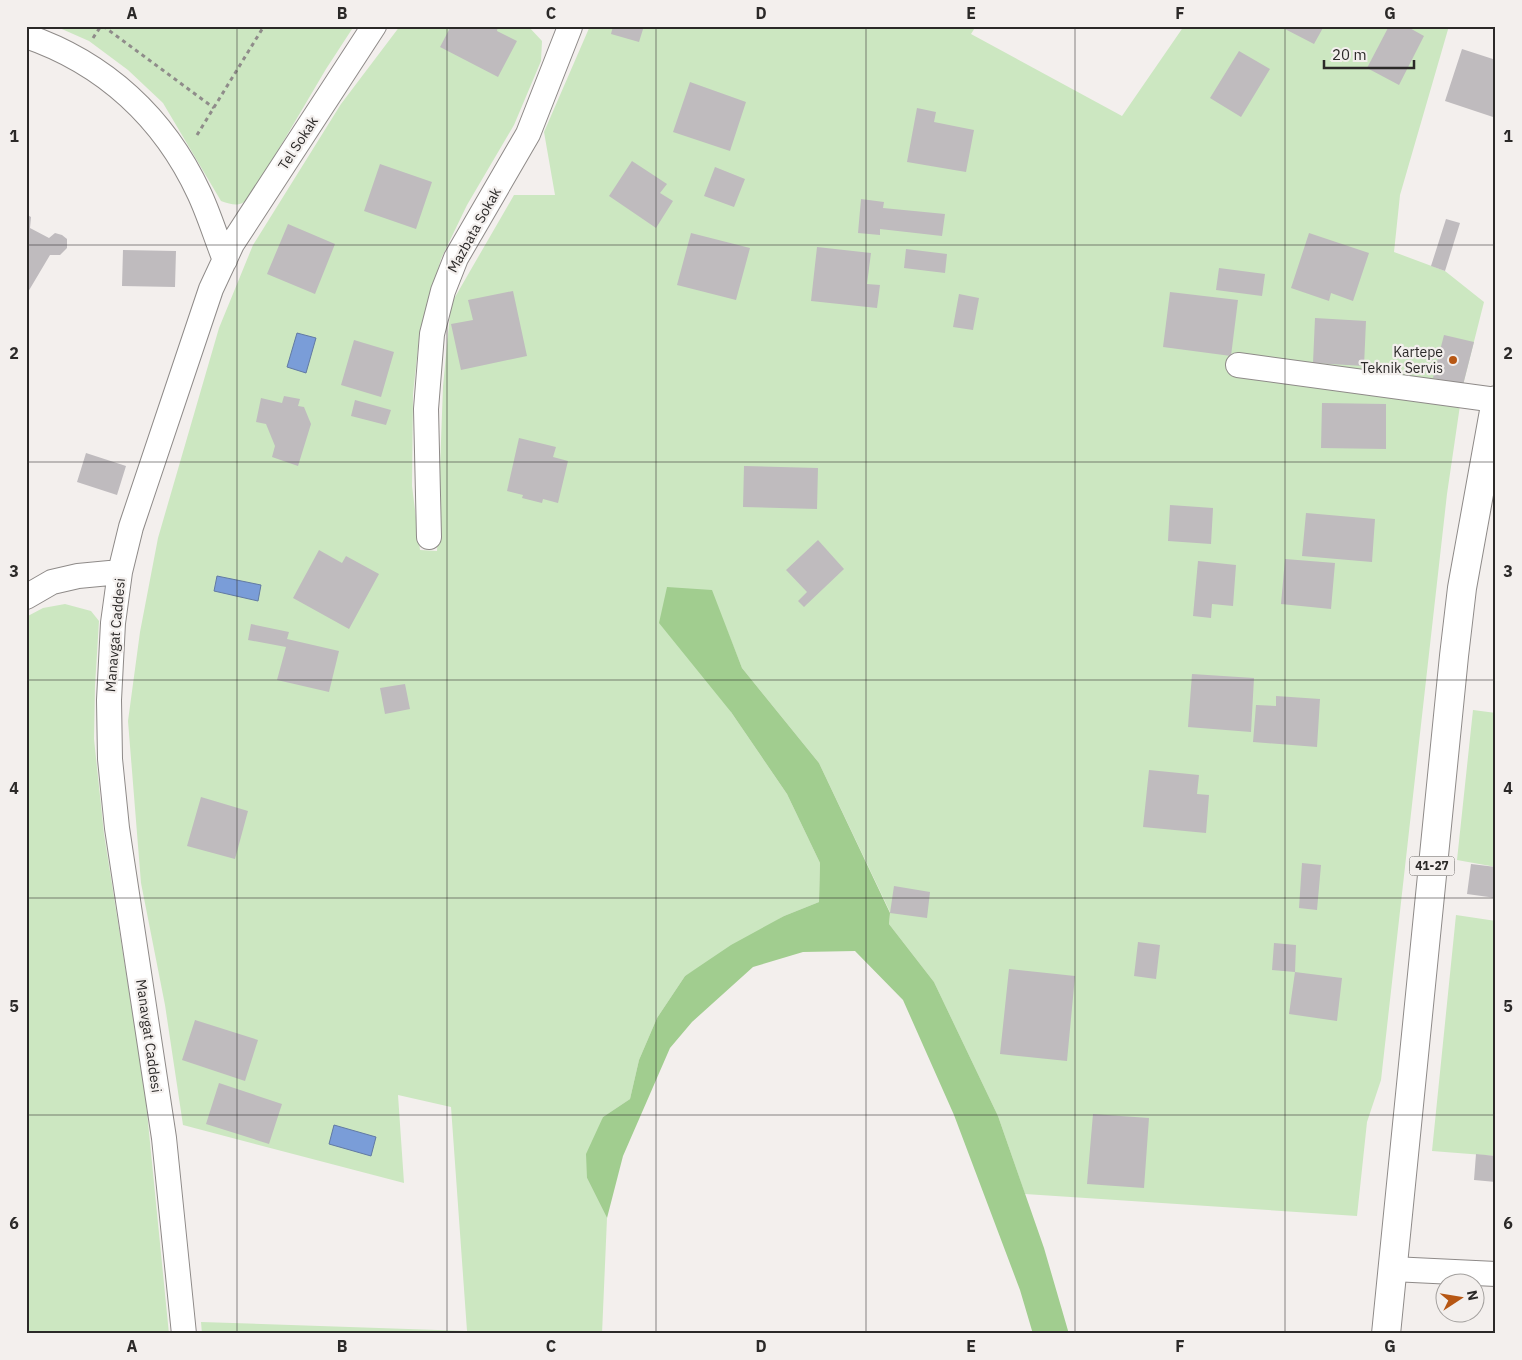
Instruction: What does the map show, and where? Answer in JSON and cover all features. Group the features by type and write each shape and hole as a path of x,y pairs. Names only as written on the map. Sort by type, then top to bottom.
{"main road":[{"name":"41-27","path":"1386,1334 1462,588 1495,410"}],"street":[{"name":"Tel Sokak","path":"225,260 232,244 374,26"},
{"name":"Mazbata Sokak","path":"429,537 426,409 432,334 443,291 456,258 528,134 570,27 568,26"},
{"path":"26,36 88,65 120,88 148,114 180,157 200,194 225,260"},
{"name":"Manavgat Caddesi","path":"184,1334 164,1138 117,828 110,759 109,700 114,624 120,572 131,528 211,289 225,260"},
{"path":"1238,365 1495,410"},
{"path":"26,597 52,582 78,576 120,572"},
{"path":"1392,1269 1496,1274"}],"path":[{"path":"103,26 214,108"},
{"path":"180,157 204,125 264,26"}],"green space":[{"path":"55,26 354,26 326,69 251,196 241,204 234,205 221,201 163,103 128,70 89,41"},
{"path":"400,26 528,26 542,41 541,61 514,125 467,205 441,259 420,330 413,394 412,486 420,550 437,551 443,386 451,304 514,195 555,195 544,132 590,26 976,26 971,34 1122,116 1184,26 1449,26 1400,195 1394,252 1445,271 1484,302 1463,385 1447,494 1381,1080 1367,1122 1357,1216 1025,1194 998,1116 934,982 889,924 890,912 819,763 742,668 711,590 731,712 787,794 820,863 819,902 784,916 685,976 657,1018 639,1060 630,1099 603,1117 587,1178 607,1218 602,1334 202,1334 201,1322 467,1331 451,1107 398,1095 404,1183 183,1125 165,1005 141,883 128,721 140,632 158,538 219,328 253,245 341,104"},
{"path":"667,587 712,590 742,668 819,763 890,913 889,924 934,982 998,1116 1044,1248 1069,1334 1033,1334 1020,1290 954,1115 903,1000 855,951 803,952 753,967 692,1022 670,1048 623,1156 607,1218 587,1178 586,1154 603,1117 630,1099 639,1060 657,1018 685,976 731,945 784,916 819,902 820,863 787,794 731,712 659,623"},
{"path":"65,604 91,611 99,621 94,739 104,834 145,1092 169,1334 26,1334 26,617 43,608"},
{"path":"1473,710 1496,713 1496,867 1457,860"},
{"path":"1456,915 1496,921 1496,1156 1432,1151"}],"water":[{"path":"297,333 316,338 306,373 287,367"},
{"path":"217,576 261,585 258,601 214,591"},
{"path":"334,1125 376,1137 371,1156 329,1144"}],"building":[{"path":"451,26 498,26 497,31 517,41 498,77 440,47"},
{"path":"613,26 644,26 639,42 611,34"},
{"path":"1283,26 1324,26 1314,44 1283,28"},
{"path":"1389,26 1406,26 1424,36 1399,85 1367,68"},
{"path":"1462,49 1496,60 1496,118 1445,101"},
{"path":"1239,51 1270,69 1241,117 1210,98"},
{"path":"690,82 746,102 730,151 673,132"},
{"path":"917,108 936,112 934,122 974,130 966,172 907,162"},
{"path":"632,161 667,184 660,193 673,201 656,228 609,196"},
{"path":"380,164 432,182 416,229 364,211"},
{"path":"715,167 745,179 734,207 704,196"},
{"path":"861,199 884,202 883,208 945,214 942,236 880,229 880,235 858,233"},
{"path":"26,214 31,217 30,228 49,238 55,233 67,239 67,248 60,255 50,255 28,292 26,291"},
{"path":"1446,219 1460,223 1445,271 1431,266"},
{"path":"288,224 335,244 315,294 267,274"},
{"path":"691,233 750,248 736,300 677,285"},
{"path":"1309,233 1369,253 1353,301 1331,293 1329,301 1291,288"},
{"path":"817,247 871,253 867,284 880,285 877,308 811,301"},
{"path":"906,249 947,254 945,273 904,268"},
{"path":"123,250 176,251 175,287 122,286"},
{"path":"1219,268 1265,274 1262,296 1216,290"},
{"path":"513,291 527,356 461,370 451,324 473,320 468,300"},
{"path":"1170,292 1238,300 1231,356 1163,347"},
{"path":"959,294 979,298 973,330 953,327"},
{"path":"1315,318 1366,321 1364,366 1313,363"},
{"name":"Kartepe Teknik Servis","path":"1444,335 1474,342 1463,385 1433,378"},
{"path":"354,340 394,352 381,397 341,385"},
{"path":"284,396 300,399 298,406 304,407 311,424 298,466 272,457 275,446 266,424 256,422 261,398 282,403"},
{"path":"355,400 391,410 386,425 351,416"},
{"path":"1322,403 1386,404 1386,449 1321,448"},
{"path":"519,438 556,447 553,457 568,461 558,503 543,499 542,503 522,498 523,495 507,491"},
{"path":"86,453 126,466 117,495 77,482"},
{"path":"744,466 818,468 817,509 743,507"},
{"path":"1170,505 1213,508 1211,544 1168,541"},
{"path":"1306,513 1375,519 1372,562 1302,556"},
{"path":"818,540 844,569 804,607 798,601 807,592 786,570"},
{"path":"319,550 342,563 346,556 379,574 349,629 293,598"},
{"path":"1285,559 1335,563 1331,609 1281,604"},
{"path":"1198,561 1236,565 1233,606 1212,604 1211,618 1193,616"},
{"path":"251,624 289,632 287,639 339,651 329,692 277,680 286,647 248,640"},
{"path":"1192,674 1254,678 1251,732 1188,727"},
{"path":"405,684 410,709 385,714 380,688"},
{"path":"1276,696 1320,699 1317,747 1253,742 1256,705 1276,706"},
{"path":"1149,770 1199,775 1197,794 1209,795 1206,833 1143,827"},
{"path":"201,797 248,811 235,859 187,846"},
{"path":"1302,863 1321,865 1317,910 1299,908"},
{"path":"1471,864 1496,867 1496,898 1467,894"},
{"path":"894,886 930,892 927,918 890,913"},
{"path":"1138,942 1160,945 1156,979 1134,976"},
{"path":"1274,943 1296,945 1295,972 1272,970"},
{"path":"1009,969 1075,976 1067,1061 1000,1054"},
{"path":"1295,972 1342,978 1337,1021 1289,1014"},
{"path":"195,1020 258,1040 245,1081 182,1060"},
{"path":"219,1083 282,1104 269,1144 206,1124"},
{"path":"1093,1114 1149,1118 1144,1188 1087,1184"},
{"path":"1476,1154 1496,1156 1496,1182 1474,1180"}],"place":[{"name":"Kartepe Teknik Servis","path":"1453,360"}]}
